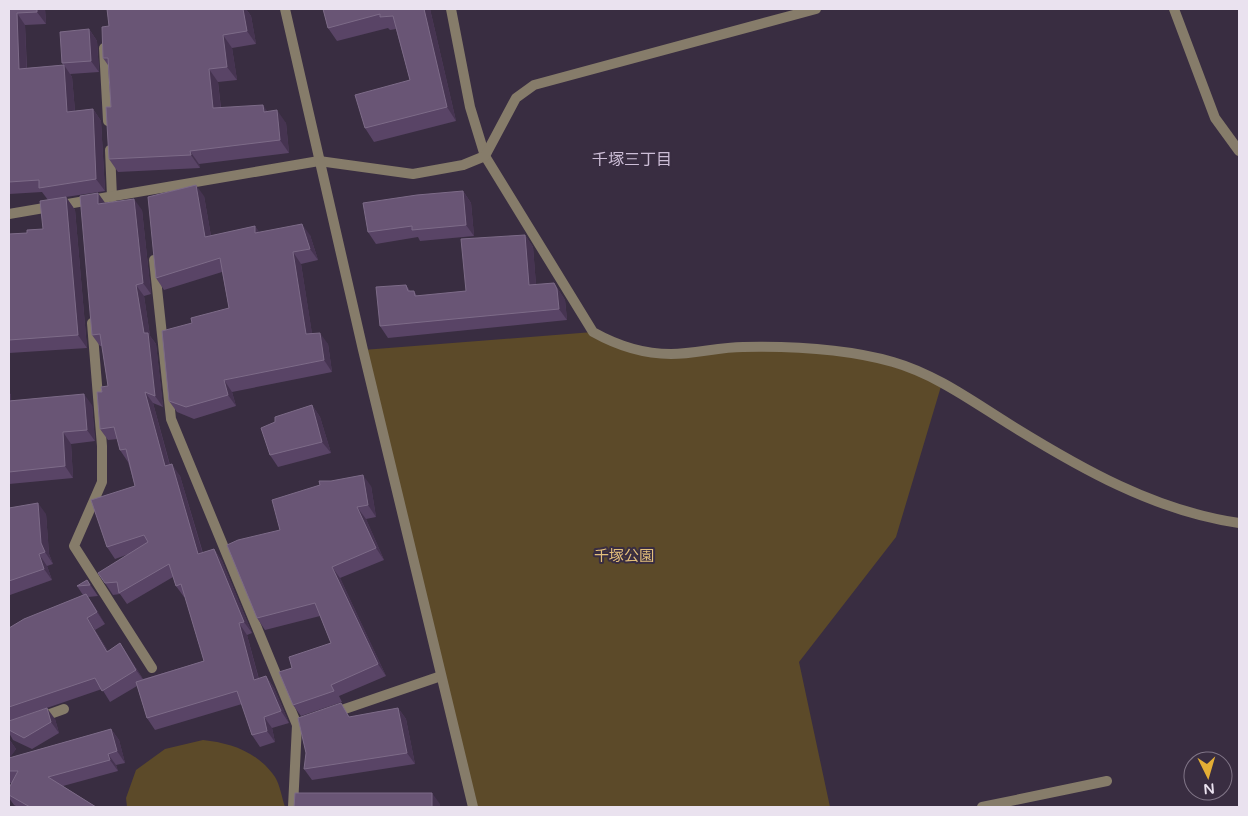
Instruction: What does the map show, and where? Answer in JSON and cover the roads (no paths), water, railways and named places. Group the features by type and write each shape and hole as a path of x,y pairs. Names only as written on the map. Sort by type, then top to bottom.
{"street":[{"path":"284,9 473,807"},
{"path":"452,9 470,107 485,156 592,332 618,346 672,354 742,347 858,354 894,362 942,383 1065,459 1112,484 1168,505 1239,523"},
{"path":"9,214 82,207 112,197 148,196 319,161 413,174 463,165 485,156 516,98 534,85 816,9"},
{"path":"1174,9 1215,118 1239,152"},
{"path":"104,39 112,197"},
{"path":"153,251 171,419 301,723 294,807"},
{"path":"90,310 102,446 102,482 74,546 152,668"},
{"path":"324,716 441,676"},
{"path":"27,722 64,709"},
{"path":"982,807 1107,781"}],"district":[{"name":"千塚三丁目","path":"632,160"}],"park label":[{"name":"千塚公園","path":"624,556"}]}
